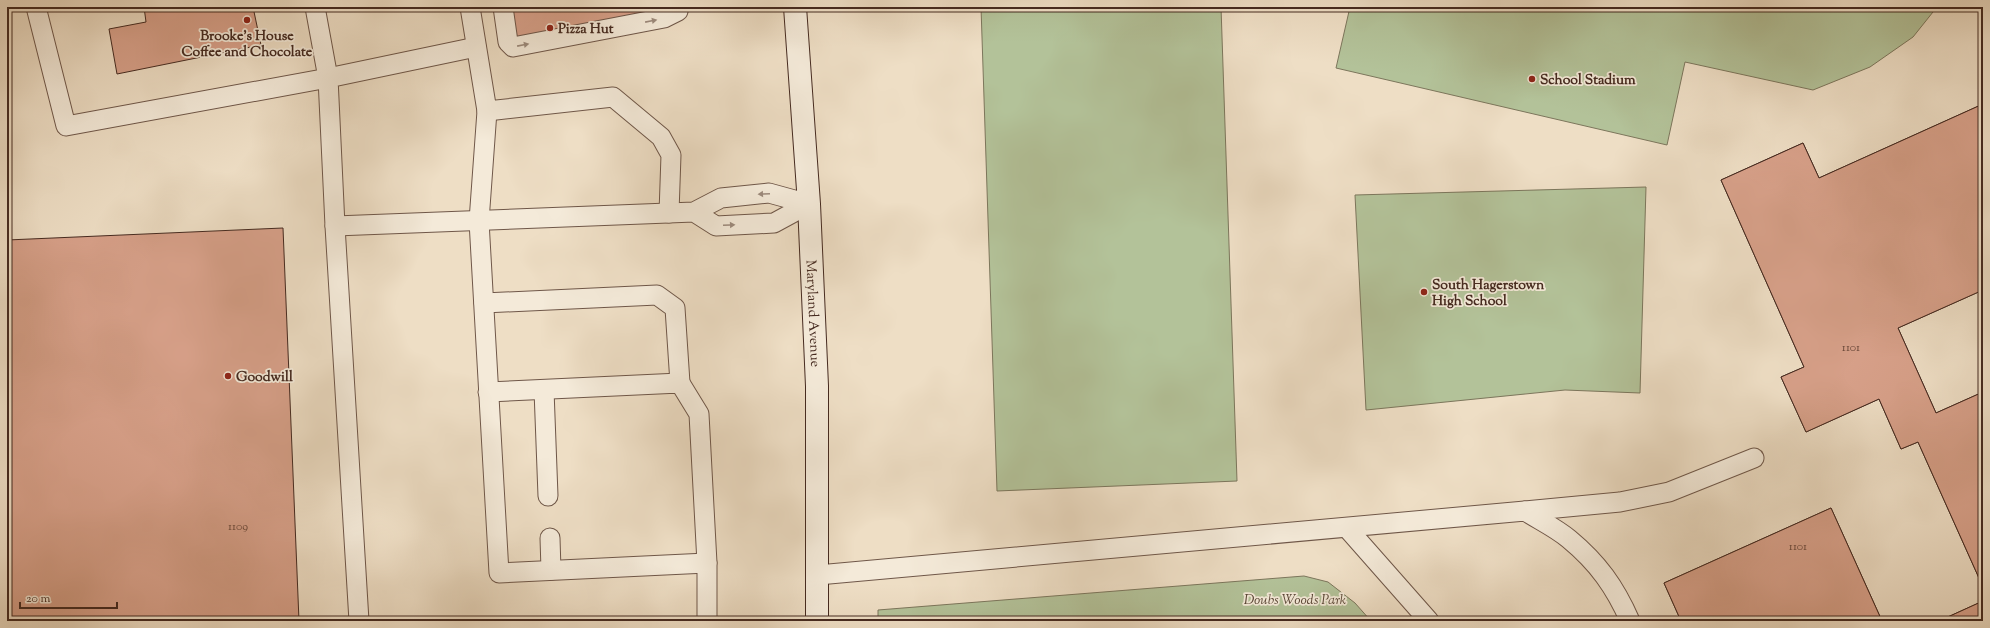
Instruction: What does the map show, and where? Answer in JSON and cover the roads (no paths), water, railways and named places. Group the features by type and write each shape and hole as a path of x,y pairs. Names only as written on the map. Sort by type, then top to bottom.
{"main road":[{"name":"Maryland Avenue","path":"795,7 808,204 817,386 817,621"}],"lane":[{"path":"36,7 66,126 328,78 476,47"},
{"path":"315,7 328,78 335,226 359,621"},
{"path":"470,7 487,111 479,221 499,572 707,563"},
{"path":"503,7 508,42 513,47 664,18 678,11 679,7"},
{"path":"487,111 613,97 661,136 671,155 669,213"},
{"path":"335,226 694,212 721,198 769,193 808,204"},
{"path":"694,212 716,226 774,223 808,204"},
{"path":"484,303 657,295 675,308 680,383 699,414 707,563 706,621"},
{"path":"488,392 680,383"},
{"path":"544,390 548,496"},
{"path":"818,575 1620,502 1669,492 1754,458"},
{"path":"1525,511 1568,538 1597,565 1617,593 1630,621"},
{"path":"1347,528 1429,621"},
{"path":"550,538 551,570"}],"place":[{"name":"Brooke's House Coffee and Chocolate","path":"247,20"},
{"name":"Pizza Hut","path":"550,28"},
{"name":"School Stadium","path":"1532,79"},
{"name":"South Hagerstown High School","path":"1424,292"},
{"name":"Goodwill","path":"228,376"}],"park label":[{"name":"Doubs Woods Park","path":"1295,599"}]}
